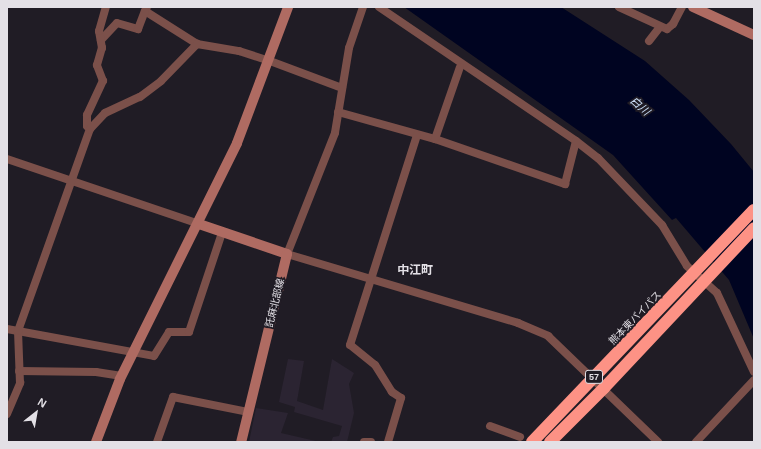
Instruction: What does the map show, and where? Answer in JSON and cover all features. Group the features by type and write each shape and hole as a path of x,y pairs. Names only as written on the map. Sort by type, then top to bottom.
{"highway":[{"name":"熊本東バイパス","path":"550,442 604,388 662,317 754,210"},
{"name":"熊本東バイパス","path":"532,442 593,378 662,317 754,228"}],"main road":[{"path":"96,442 122,376 199,224 237,143 270,61 288,7"},
{"path":"693,7 754,34"},
{"path":"199,224 287,254"},
{"name":"託麻北部線","path":"241,442 287,254"}],"street":[{"path":"90,129 87,126 87,115 103,81 97,65 101,40 99,31 106,7"},
{"path":"363,7 349,48 335,133 287,254 518,323 548,336 604,388 658,442"},
{"path":"379,7 576,140 598,158 662,225 686,266 716,293 754,372"},
{"path":"619,7 660,27 671,27 682,7"},
{"path":"101,40 117,23 138,29 146,9 197,44 239,51 342,88"},
{"path":"649,41 660,27"},
{"path":"7,414 20,383 18,331 74,181 90,129 105,113 140,97 161,81 197,44"},
{"path":"435,139 460,67"},
{"path":"338,112 435,139 565,184 576,140"},
{"path":"388,442 401,398 392,392 375,365 350,345 417,135"},
{"path":"7,159 199,224"},
{"path":"7,329 154,356 169,332 189,332 222,232"},
{"path":"19,371 96,372 122,376"},
{"path":"696,442 754,380"},
{"path":"157,442 173,397 248,412"},
{"path":"490,426 520,437"},
{"path":"364,442 371,442"}],"shaded area":[{"path":"288,359 304,361 297,401 323,410 332,359 354,373 349,384 354,413 347,442 331,442 333,437 339,436 342,426 294,412 295,407 279,402"},
{"path":"256,408 288,413 281,433 320,442 249,442"}],"water":[{"name":"白川","path":"404,7 561,7 645,61 689,100 731,144 754,172 754,339 729,280 676,218 672,220 613,155"}],"district":[{"name":"中江町","path":"415,271"}]}
